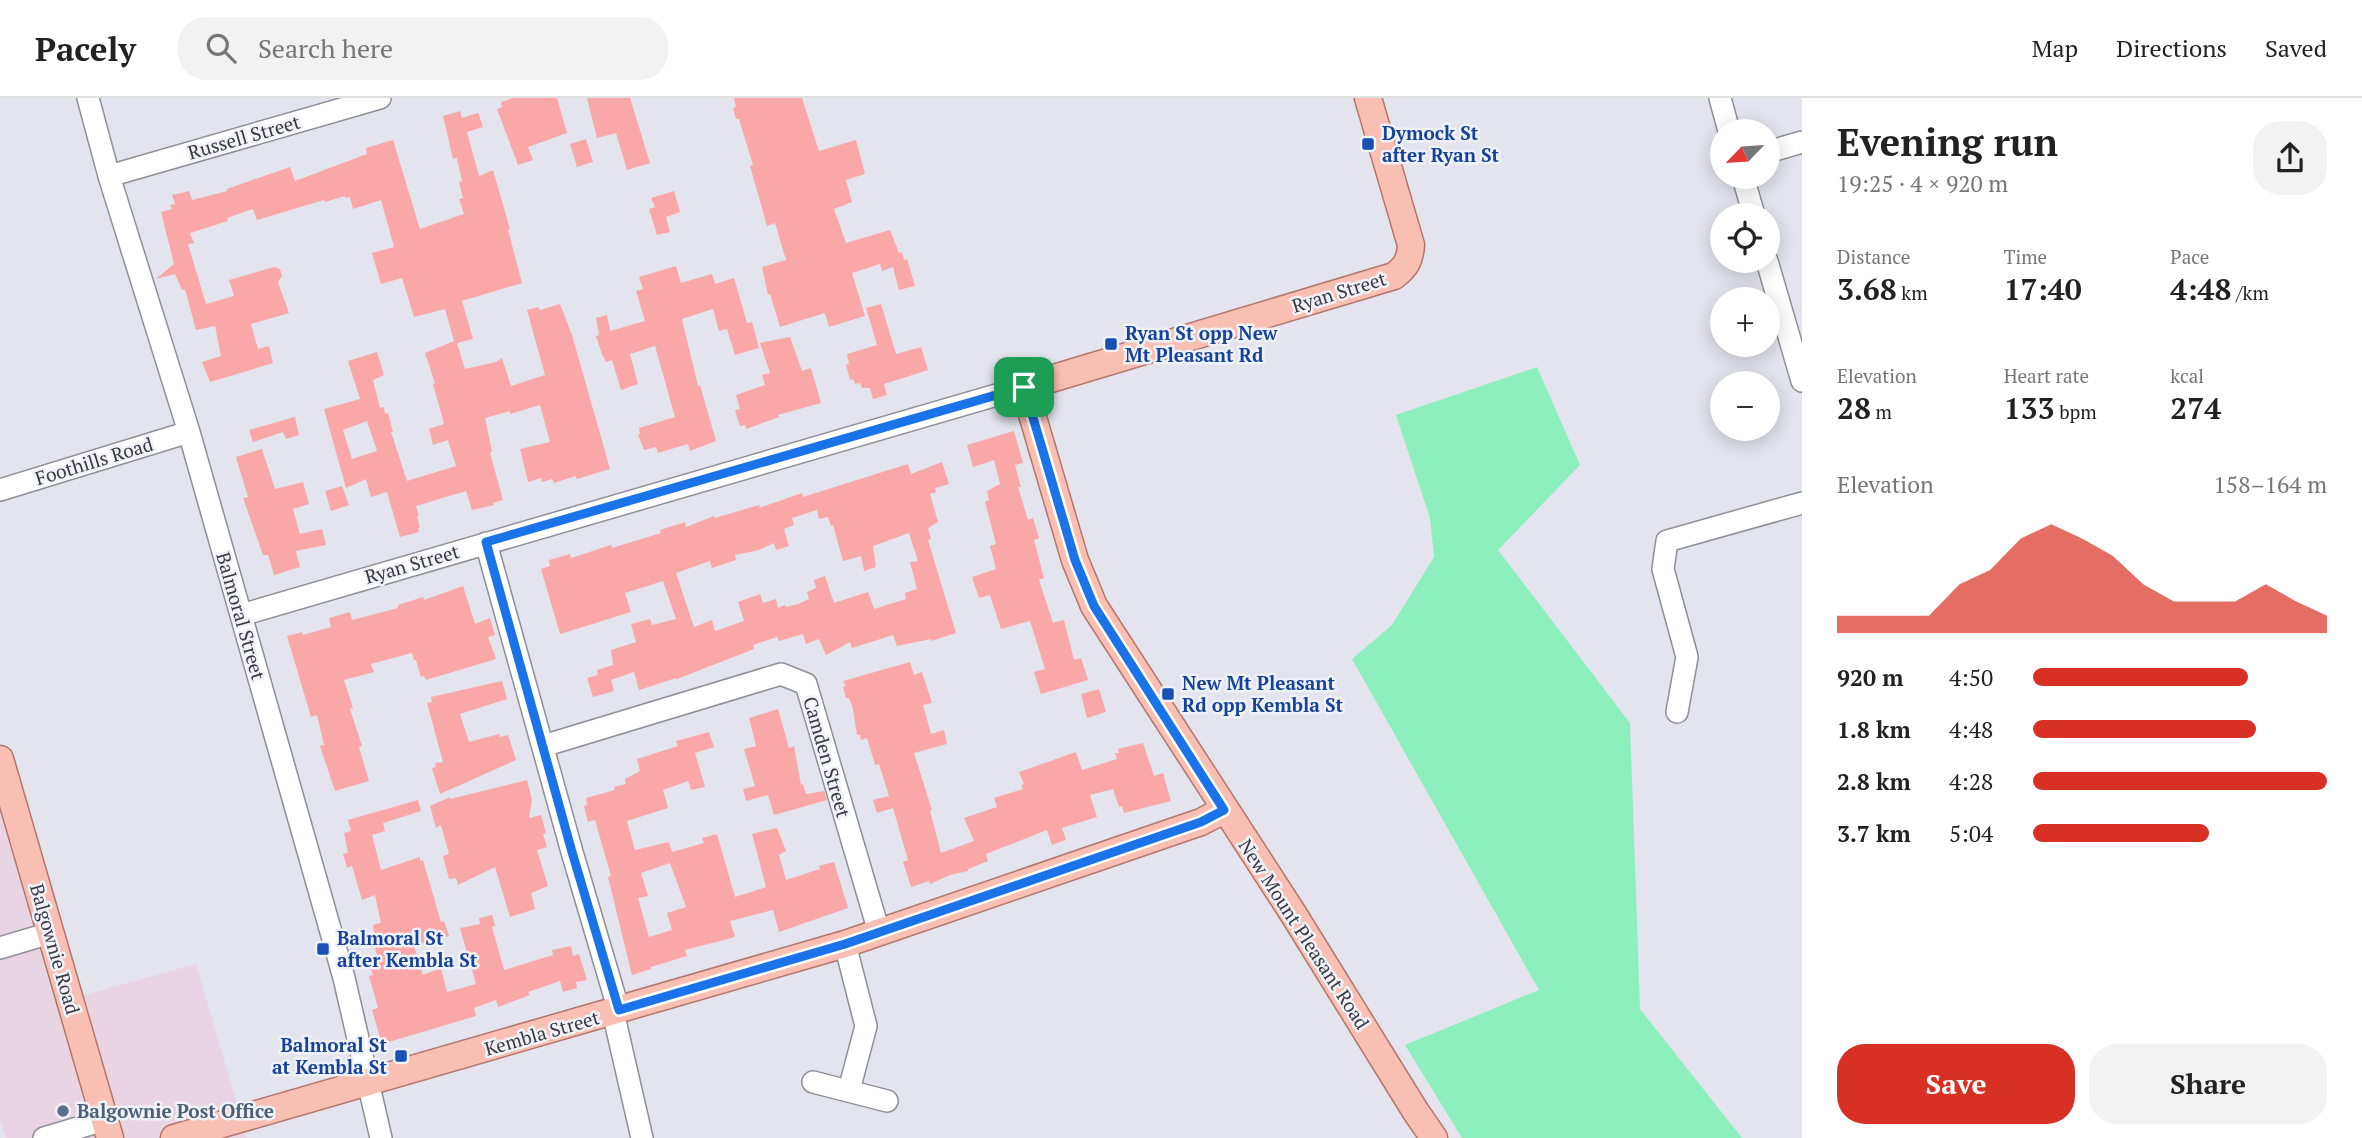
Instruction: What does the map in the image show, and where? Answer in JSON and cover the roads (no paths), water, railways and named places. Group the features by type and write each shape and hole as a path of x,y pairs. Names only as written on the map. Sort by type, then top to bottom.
{"main road":[{"name":"Ryan Street","path":"1024,387 1394,276 1404,268 1410,258 1411,245 1368,98"},
{"name":"New Mount Pleasant Road","path":"1024,387 1075,560 1094,606 1294,915 1434,1138"},
{"name":"Balgownie Road","path":"0,759 107,1129"},
{"name":"Kembla Street","path":"174,1138 845,944 1201,822 1224,810"}],"street":[{"name":"Balmoral Street","path":"88,98 109,176 189,432 344,978 381,1138"},
{"name":"Russell Street","path":"109,176 380,98"},
{"path":"1720,98 1726,119"},
{"path":"1780,148 1802,142"},
{"path":"1770,273 1802,381"},
{"name":"Ryan Street","path":"241,615 1024,387"},
{"name":"Foothills Road","path":"0,490 189,432"},
{"path":"1677,712 1687,657 1663,569 1667,541 1802,503"},
{"path":"486,542 616,1011 642,1138"},
{"name":"Camden Street","path":"543,746 781,674 806,684 879,932"},
{"path":"0,948 50,933"},
{"path":"845,944 866,1026 849,1090"},
{"path":"813,1082 887,1101"},
{"path":"44,1138 107,1129"}],"place":[{"name":"Dymock St after Ryan St","path":"1368,144"},
{"name":"Ryan St opp New Mt Pleasant Rd","path":"1111,344"},
{"name":"New Mt Pleasant Rd opp Kembla St","path":"1168,694"},
{"name":"Balmoral St after Kembla St","path":"323,949"},
{"name":"Balmoral St at Kembla St","path":"401,1056"},
{"name":"Balgownie Post Office","path":"63,1111"}]}
